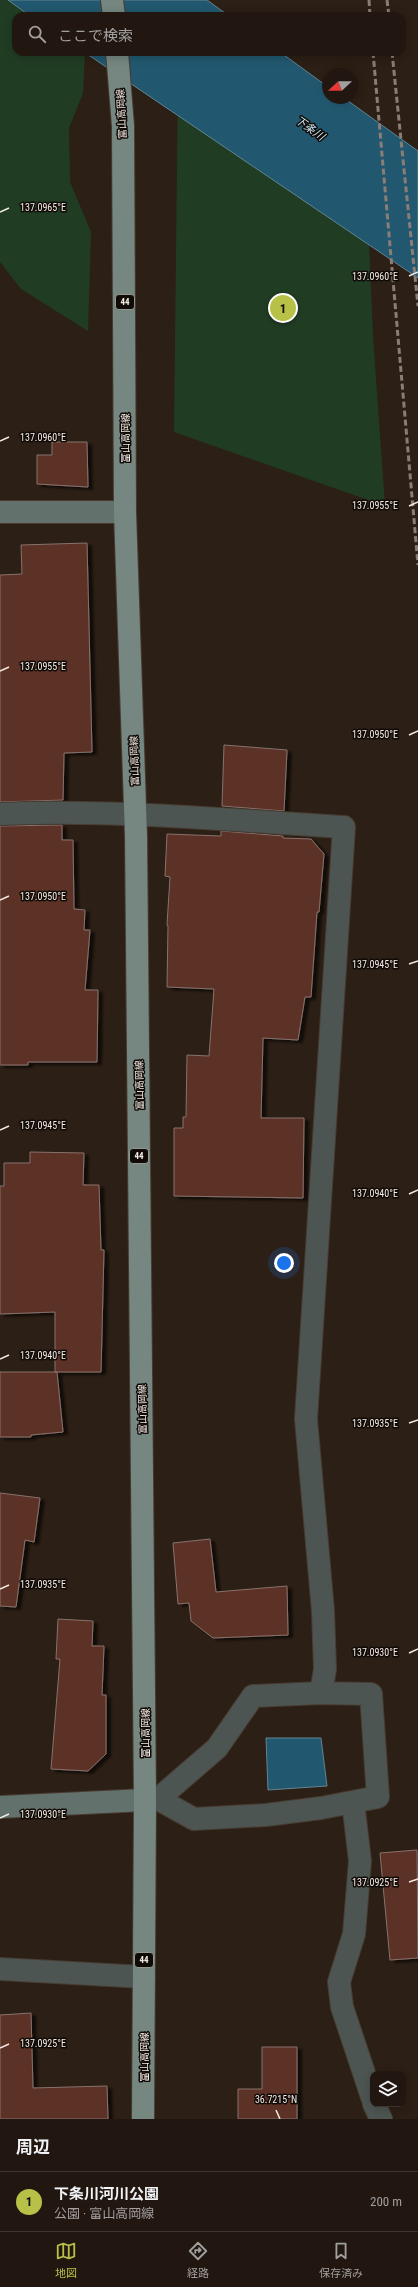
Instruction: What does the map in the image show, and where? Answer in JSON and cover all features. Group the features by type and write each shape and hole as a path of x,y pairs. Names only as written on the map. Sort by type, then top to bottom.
{"main road":[{"path":"112,0 114,12"},
{"name":"富山高岡線","path":"117,56 120,92 124,221 125,512 136,814 152,1800 144,1977 143,2119"}],"street":[{"path":"0,512 125,512"},
{"path":"0,814 45,812 136,814 344,827 306,1419 323,1612 325,1668 321,1693"},
{"path":"0,1807 152,1800 194,1819 266,1815 321,1808 378,1797 371,1694 321,1693 253,1696 217,1748 152,1800"},
{"path":"353,1802 360,1868 354,1934 339,1982 342,2007 370,2091"},
{"path":"0,1969 144,1977"},
{"path":"375,2107 380,2119"}],"green space":[{"path":"0,0 34,0 54,12 12,12 12,56 85,56 83,93 69,128 70,182 91,232 88,331 21,289 0,262"},
{"path":"178,81 368,220 373,336 385,506 174,432"}],"water":[{"path":"8,0 207,0 224,12 24,12"},
{"name":"下条川","path":"90,56 285,56 322,83 322,104 352,104 418,151 418,278"},
{"path":"266,1738 321,1738 327,1786 268,1790"}],"building":[{"path":"52,442 87,442 88,487 37,484 37,455 52,455"},
{"path":"87,543 92,752 64,753 63,800 0,802 0,575 22,574 21,545"},
{"path":"224,745 287,750 284,811 222,806"},
{"path":"62,825 62,840 73,840 74,909 85,910 84,930 90,930 85,990 98,990 97,1062 28,1062 28,1065 0,1065 0,826"},
{"path":"221,831 283,836 283,838 311,839 324,854 319,912 317,912 311,997 305,997 298,1040 263,1038 261,1118 304,1118 303,1198 174,1196 174,1128 183,1128 183,1117 186,1117 187,1055 209,1056 214,989 167,987 167,925 170,877 165,876 167,834 221,836"},
{"path":"30,1152 84,1153 83,1185 99,1185 101,1250 104,1250 101,1372 55,1372 55,1312 0,1314 0,1186 4,1186 4,1163 30,1163"},
{"path":"0,1372 57,1372 63,1432 31,1435 31,1437 0,1437"},
{"path":"0,1493 40,1498 34,1542 25,1540 16,1607 0,1606"},
{"path":"210,1539 216,1592 287,1586 288,1635 213,1638 191,1621 189,1603 178,1604 173,1543"},
{"path":"58,1619 93,1621 92,1646 104,1646 102,1695 106,1695 106,1754 88,1771 51,1769 60,1659 56,1659"},
{"path":"417,1850 418,1958 390,1960 380,1853"},
{"path":"31,2013 33,2088 107,2086 108,2119 0,2119 0,2015"},
{"path":"262,2047 297,2047 297,2119 238,2119 238,2089 262,2089"}],"railway":[{"path":"369,0 370,12"},
{"path":"387,0 388,12"},
{"path":"373,56 418,565"},
{"path":"392,56 418,306"}],"place":[{"name":"下条川河川公園","path":"283,308"}]}
